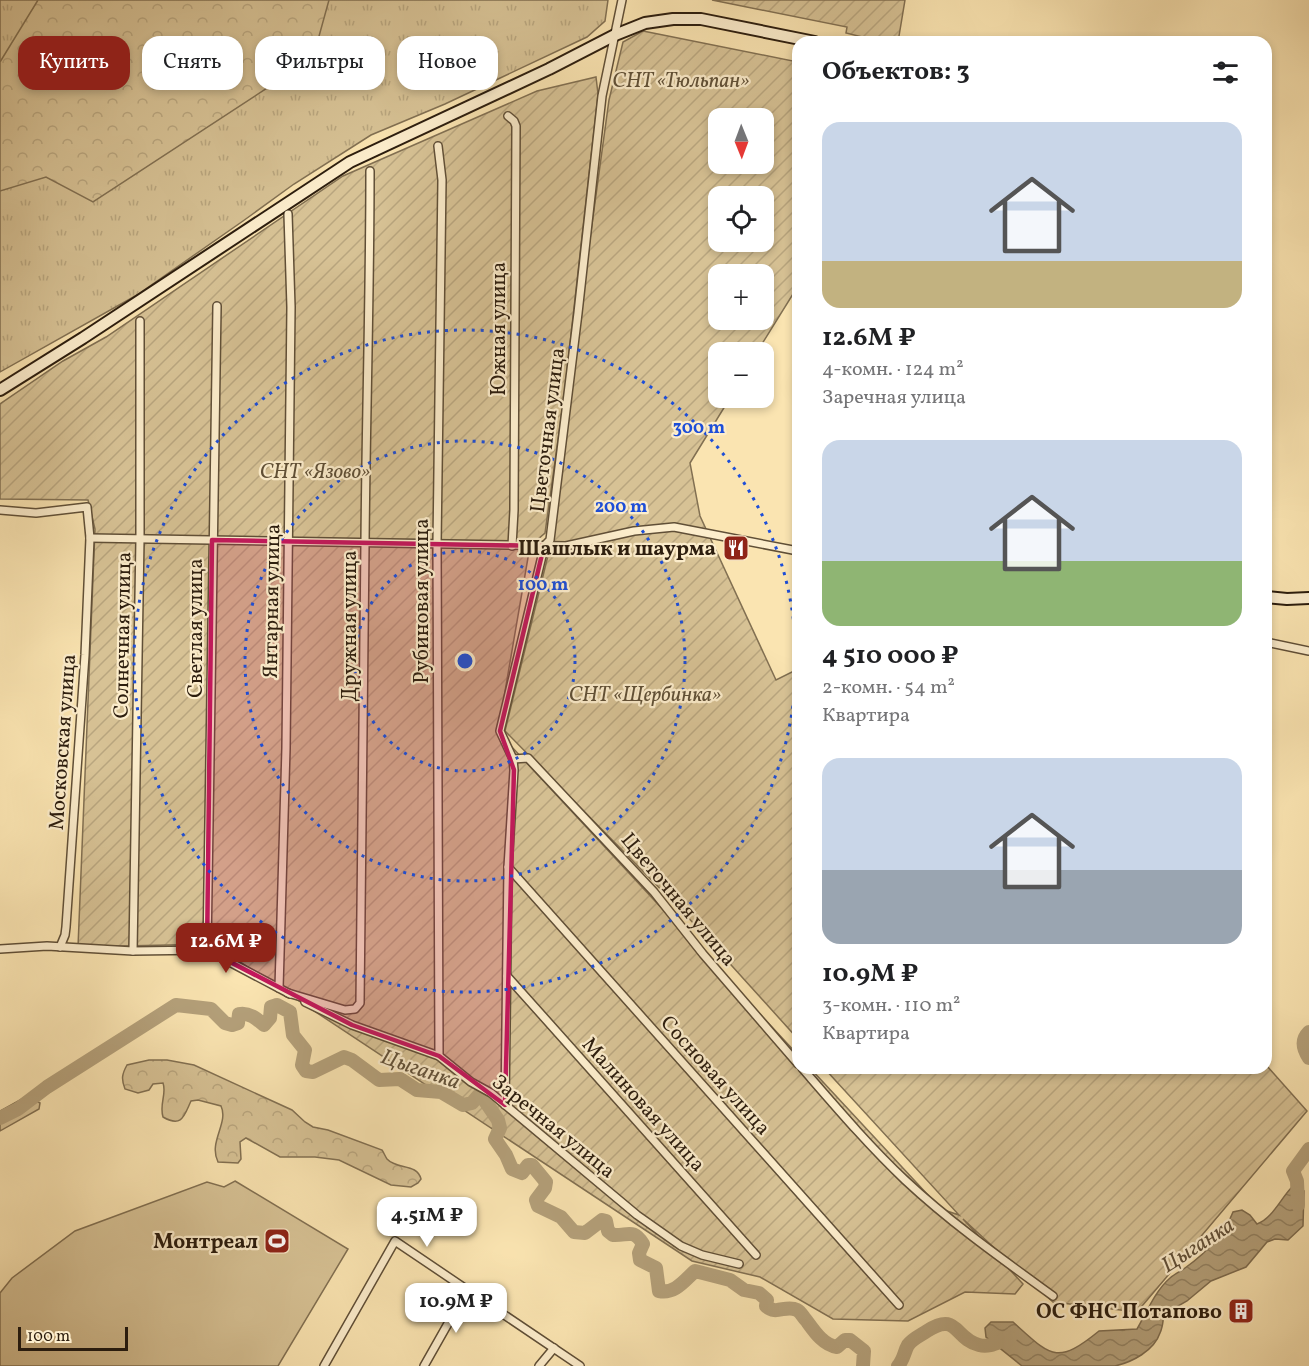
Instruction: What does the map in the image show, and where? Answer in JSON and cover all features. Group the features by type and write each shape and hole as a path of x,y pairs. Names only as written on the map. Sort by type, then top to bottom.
{"main road":[{"path":"0,390 350,162 549,69 615,35 645,24 673,19 700,19 792,37"},
{"path":"1272,598 1309,598"}],"street":[{"name":"Цветочная улица","path":"622,0 602,96 578,313 549,540 544,546 500,731 513,759 528,758 593,825 654,892 703,954 792,1057"},
{"name":"Южная улица","path":"508,116 516,126 512,546"},
{"name":"Рубиновая улица","path":"438,146 442,180 437,544 439,1056"},
{"name":"Дружная улица","path":"288,993 345,1010 355,1009 360,1003 365,749 370,171"},
{"name":"Янтарная улица","path":"279,988 286,748 291,307 288,214"},
{"name":"Светлая улица","path":"207,950 217,306"},
{"name":"Солнечная улица","path":"133,951 140,539 140,321"},
{"name":"Московская улица","path":"0,510 36,513 87,507 90,538 82,703 66,927 60,947"},
{"path":"90,538 566,546 634,531 674,527 792,550"},
{"path":"1272,643 1309,651"},
{"path":"505,1105 508,867 513,759"},
{"name":"Сосновая улица","path":"508,867 900,1305"},
{"name":"Заречная улица","path":"0,949 60,947 133,951 207,950 352,1025 439,1056 471,1082 491,1093 637,1215 681,1246 702,1255 739,1264"},
{"name":"Малиновая улица","path":"507,976 756,1255"},
{"path":"807,1074 852,1126 904,1179 949,1219 1053,1296"},
{"path":"324,1366 395,1241 580,1366"},
{"path":"424,1366 467,1290"},
{"path":"539,1366 554,1348"}],"highlighted area":[{"path":"212,540 544,546 500,731 514,770 505,1105 439,1056 352,1025 207,950"}],"green space":[{"path":"0,0 608,0 605,21 587,37 498,79 498,36 397,36 397,90 475,90 371,135 294,184 137,295 0,372"},
{"path":"38,0 329,0 319,36 255,36 255,90 264,90 93,202 46,177 0,191 0,62"},
{"name":"СНТ «Тюльпан»","path":"712,0 905,0 899,36 858,36 846,33 847,27"},
{"name":"СНТ «Щербинка»","path":"643,31 792,61 792,296 774,325 774,264 708,264 708,330 771,330 763,342 708,342 708,408 724,408 690,463 700,516 776,680 792,672 792,1032 685,914 505,731 553,535 609,100 623,42"},
{"name":"СНТ «Язово»","path":"596,77 598,94 564,397 545,533 530,546 498,732 792,1049 792,1074 816,1074 941,1209 959,1215 830,1074 1272,1074 1272,1072 1307,1111 1137,1312 1053,1302 963,1219 1023,1284 1015,1294 965,1292 908,1321 833,1319 760,1277 692,1261 213,944 78,947 95,529 88,500 0,499 0,404 63,361 106,337 343,176 537,91"},
{"path":"149,1060 167,1060 194,1065 292,1110 313,1127 328,1130 382,1150 391,1162 415,1171 421,1179 411,1187 391,1185 339,1160 280,1157 246,1138 240,1142 241,1159 238,1163 218,1162 215,1147 222,1119 221,1106 198,1100 191,1101 181,1119 174,1121 163,1117 163,1083 153,1084 149,1090 138,1093 125,1089 123,1077 127,1065"},
{"path":"27,1096 40,1103 39,1109 0,1131 0,1111"},
{"path":"235,1181 348,1249 278,1366 0,1366 0,1293 12,1278 75,1231 207,1182 224,1187"}],"water":[{"path":"1292,1187 1298,1187 1304,1191 1303,1226 1288,1240 1275,1239 1267,1242 1246,1267 1211,1281 1187,1301 1164,1314 1162,1328 1157,1339 1148,1350 1135,1359 1115,1366 1022,1366 986,1337 985,1328 991,1322 1013,1322 1046,1349 1063,1352 1085,1342 1099,1331 1137,1329 1165,1283 1207,1250 1225,1228 1233,1212 1242,1210 1250,1215 1257,1224 1272,1213"}],"waterway":[{"name":"Цыганка","path":"0,1118 18,1109 47,1087 176,1005 211,1009 225,1023 232,1025 238,1023 239,1014 253,1016 264,1025 270,1018 271,1007 277,1005 290,1012 293,1035 305,1050 302,1065 306,1071 313,1072 344,1057 352,1060 379,1080 400,1079 417,1090 441,1092 463,1105 472,1103 481,1095 498,1120 500,1128 495,1139 512,1169 522,1173 528,1165 532,1165 546,1182 545,1188 536,1200 538,1206 561,1217 574,1232 585,1233 602,1220 606,1221 608,1231 613,1235 633,1234 636,1236 643,1244 639,1253 640,1260 656,1268 659,1291 675,1289 695,1271 730,1280 744,1290 759,1293 767,1300 766,1306 770,1309 789,1308 798,1311 816,1333 832,1346 837,1347 845,1340 850,1340 864,1351 863,1366"},
{"name":"Цыганка","path":"1309,1032 1304,1045 1309,1058"},
{"name":"Цыганка","path":"1298,1205 1297,1181 1293,1171 1309,1149"},
{"name":"Цыганка","path":"898,1366 910,1343 937,1326 950,1325 971,1342 983,1346 1010,1338"}],"place":[{"name":"Шашлык и шаурма","path":"736,548"},
{"name":"Монтреал","path":"277,1241"},
{"name":"ОС ФНС Потапово","path":"1241,1311"}]}
